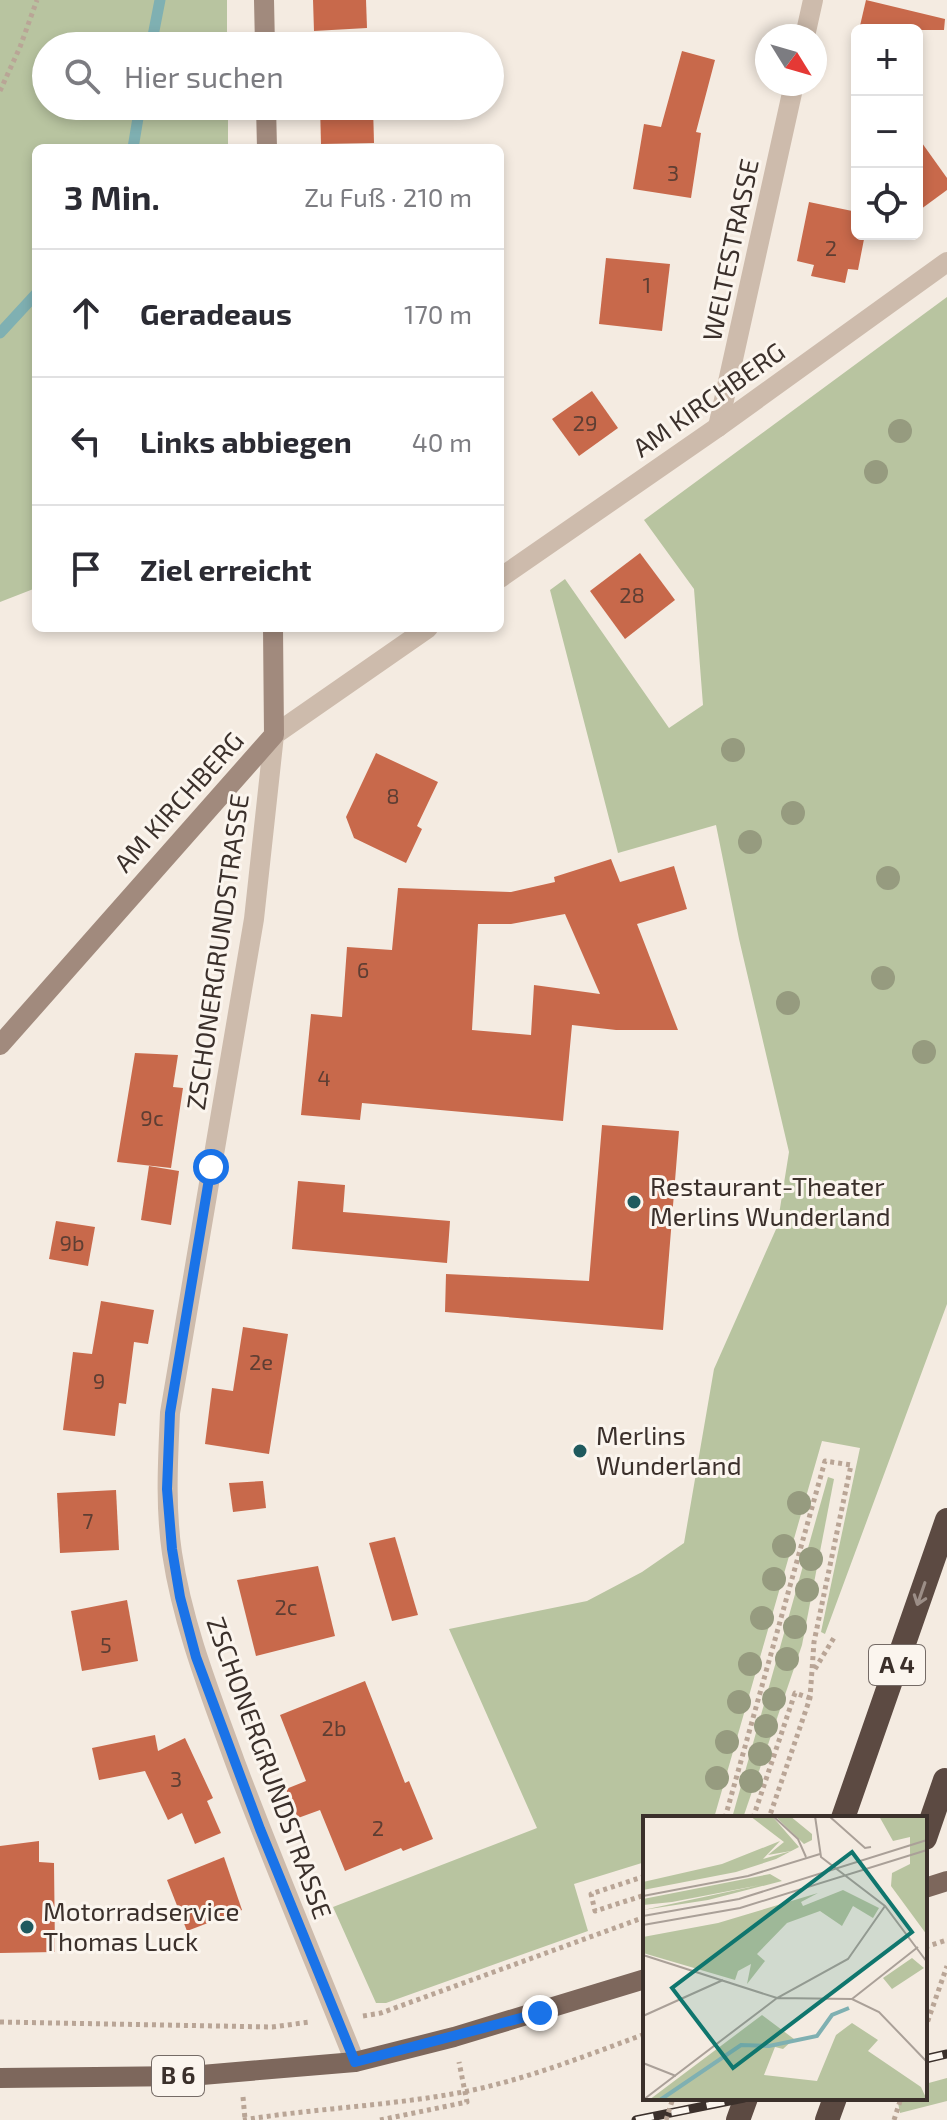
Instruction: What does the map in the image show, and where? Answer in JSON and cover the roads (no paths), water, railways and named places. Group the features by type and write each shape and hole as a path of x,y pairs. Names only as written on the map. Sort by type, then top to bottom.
{"highway":[{"name":"A 4","path":"845,1814 947,1520"},
{"path":"927,1832 946,1777"},
{"path":"738,2120 745,2100"},
{"path":"827,2120 834,2100"}],"main road":[{"path":"927,1887 947,1881"},
{"name":"B 6","path":"0,2078 190,2076 355,2062 454,2037 643,1980"}],"street":[{"path":"264,0 265,32"},
{"path":"808,24 813,0"},
{"name":"WELTESTRASSE","path":"718,427 791,96"},
{"path":"266,120 267,144"},
{"name":"AM KIRCHBERG","path":"504,575 718,427 947,262"},
{"name":"ZSCHONERGRUNDSTRASSE","path":"273,632 274,735 254,919 170,1413 167,1489 180,1597 196,1657 260,1829 355,2062"},
{"name":"AM KIRCHBERG","path":"0,1045 274,735 422,632"}],"waterway":[{"path":"154,32 160,0"},
{"path":"134,144 138,120"},
{"path":"0,333 32,298"}],"railway":[{"path":"927,2059 947,2054"},
{"path":"636,2120 734,2100"}],"place":[{"name":"Restaurant-Theater Merlins Wunderland","path":"634,1202"},
{"name":"Merlins Wunderland","path":"580,1451"},
{"name":"Motorradservice Thomas Luck","path":"27,1927"}]}
